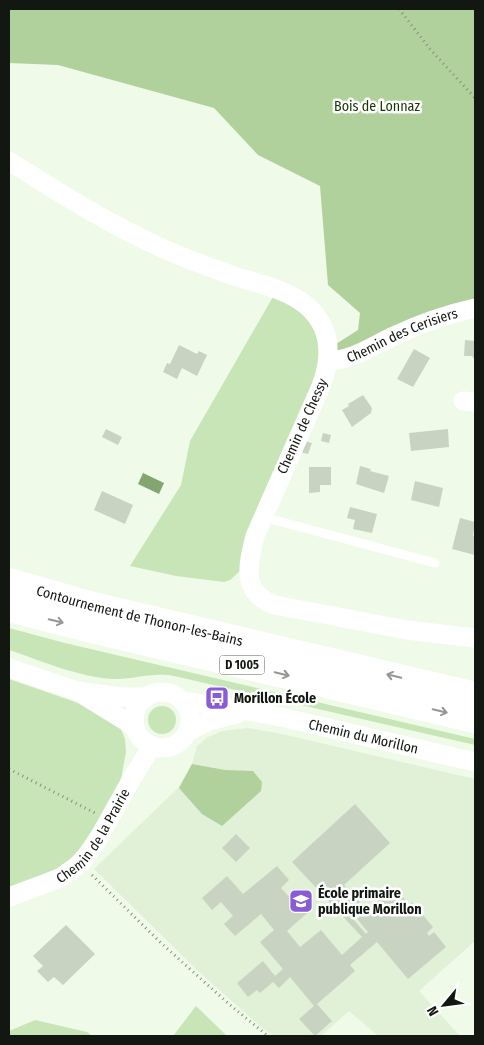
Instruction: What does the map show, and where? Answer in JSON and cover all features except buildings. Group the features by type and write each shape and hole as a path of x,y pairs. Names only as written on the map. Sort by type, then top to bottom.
{"highway":[{"name":"Contournement de Thonon-les-Bains","path":"9,582 93,606 475,696"},
{"name":"Contournement de Thonon-les-Bains","path":"9,608 475,719"}],"street":[{"name":"Chemin de Chessy","path":"9,161 83,207 141,238 197,262 280,290 295,297 318,318 327,339 329,361 321,386 262,517 250,555 249,577 254,592 267,602 392,628 475,638"},
{"name":"Chemin des Cerisiers","path":"329,361 348,358 410,329 444,316 475,308"},
{"path":"9,668 77,691 121,697 145,697"},
{"path":"77,691 135,727"},
{"path":"165,692 173,694 183,701 190,716 187,732 182,739 172,746 164,748 152,746 141,738 135,727 134,719 135,710 145,697 152,693 165,692"},
{"name":"Chemin du Morillon","path":"183,701 272,715 475,762"},
{"name":"Chemin du Morillon","path":"187,732 214,719 252,712"},
{"name":"Chemin de la Prairie","path":"9,897 60,878 81,863 96,843 152,746"}],"lane":[{"path":"262,517 435,563"}],"path":[{"path":"399,9 430,49 475,98"},
{"path":"9,769 79,804 108,821"},
{"path":"81,863 161,943 230,1005 268,1036"}],"shaded area":[{"path":"274,295 312,320 323,358 240,571 230,580 224,582 176,576 130,566 181,485 190,441"},
{"path":"143,473 164,483 159,494 138,484"},
{"path":"9,628 65,643 475,739 475,745 174,676 157,675 113,679 87,675 60,668 9,650"},
{"path":"9,679 81,704 120,727 125,739 126,752 121,779 109,804 79,850 58,868 9,890"},
{"path":"162,706 172,710 176,720 172,730 162,734 152,730 148,720 152,710"},
{"name":"École primaire publique Morillon","path":"248,728 282,734 475,779 475,941 419,991 460,1036 378,1036 349,1011 321,1036 274,1036 261,1027 197,970 94,869 178,788 192,764 197,746 208,737 222,731"},
{"path":"196,1006 227,1036 173,1036"},
{"path":"35,1020 87,1032 92,1036 9,1036 9,1031"}],"green space":[{"name":"Bois de Lonnaz","path":"9,9 475,9 475,301 338,355 336,344 358,330 360,313 328,285 320,186 258,155 214,108 58,65 9,63"},
{"path":"192,764 225,770 253,771 262,782 261,791 222,826 202,814 179,788"}],"place":[{"name":"Morillon École","path":"217,698"},
{"name":"École primaire publique Morillon","path":"301,901"}]}
